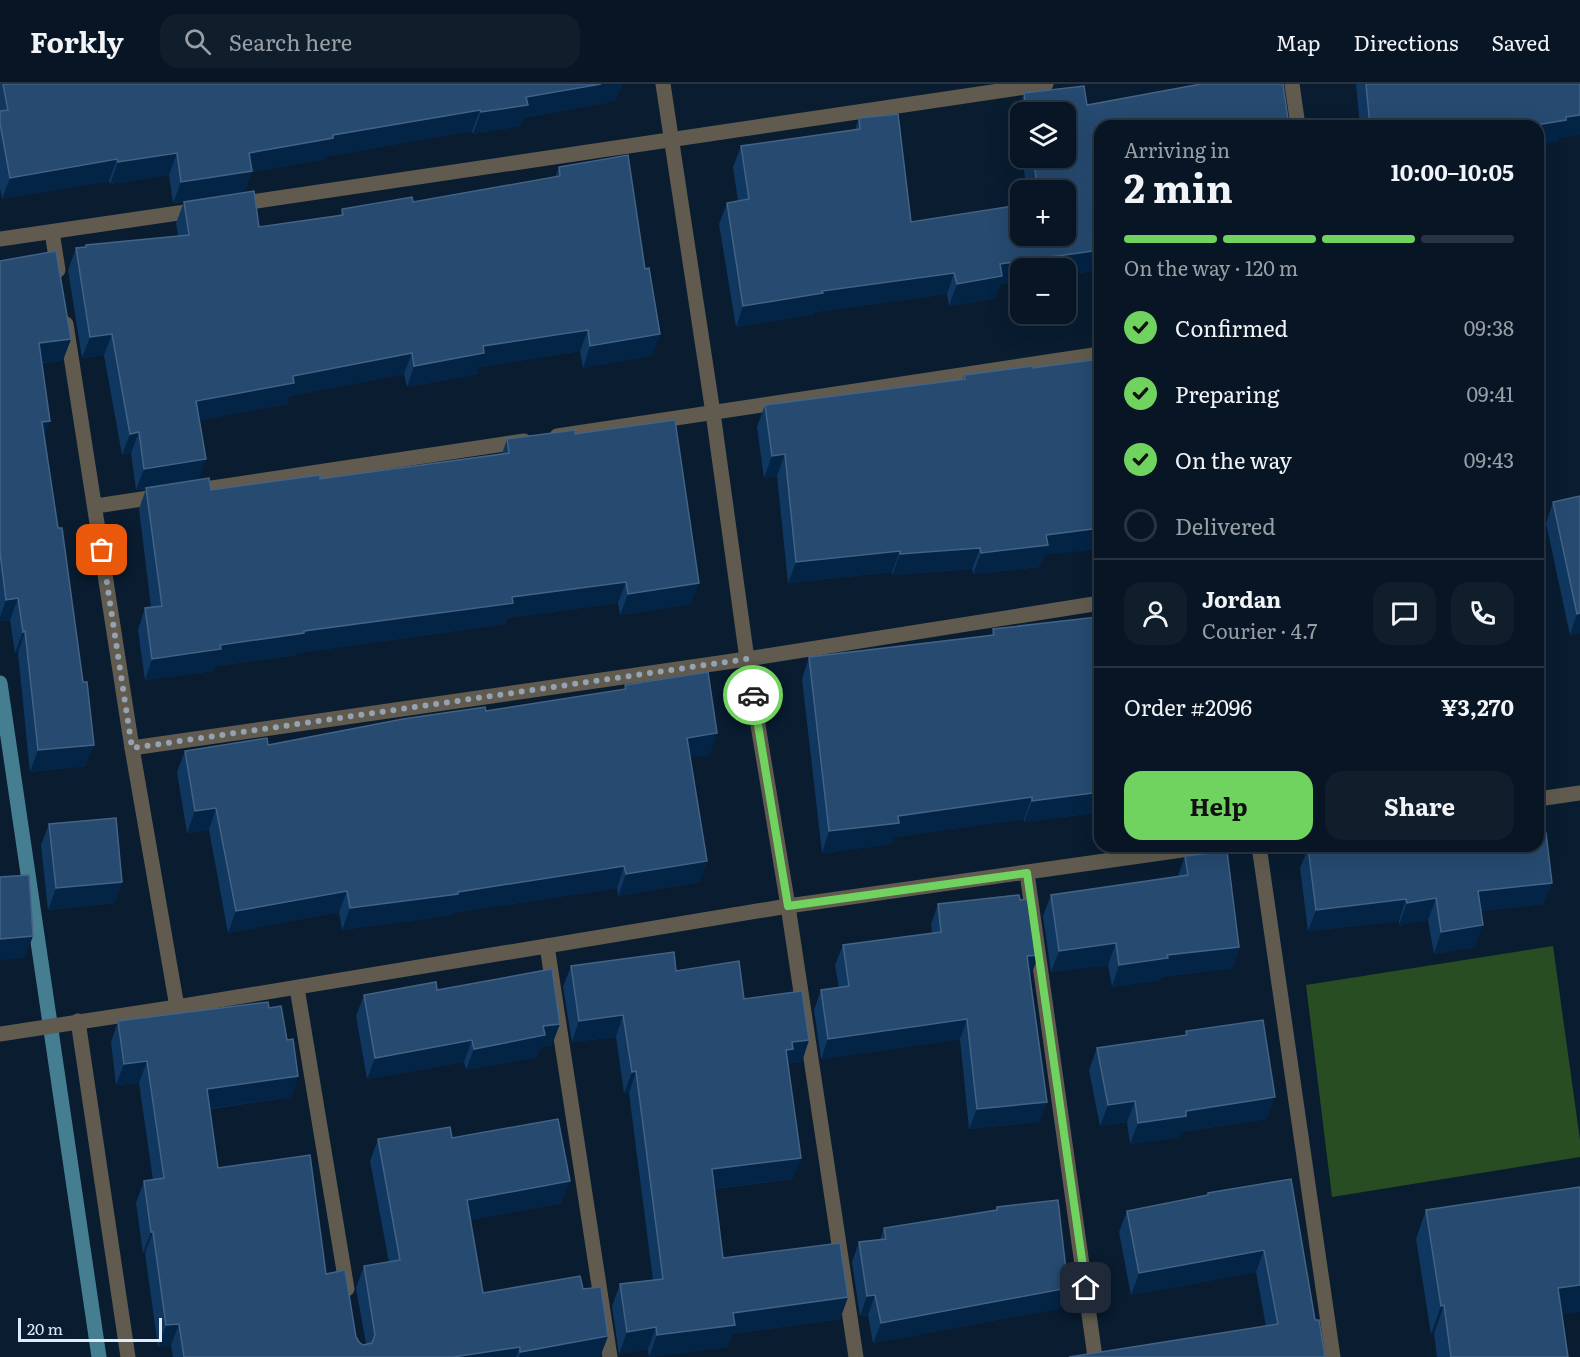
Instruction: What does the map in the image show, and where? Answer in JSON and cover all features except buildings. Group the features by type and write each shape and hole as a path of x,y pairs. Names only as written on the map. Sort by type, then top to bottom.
{"street":[{"path":"663,84 713,413 747,659 788,906 856,1357"},
{"path":"0,239 1046,84"},
{"path":"1292,84 1297,120"},
{"path":"52,232 61,289"},
{"path":"64,312 132,748 177,1007"},
{"path":"96,506 1094,355"},
{"path":"132,748 747,659 1094,604"},
{"path":"1544,798 1580,793"},
{"path":"0,1034 788,906 1169,852"},
{"path":"1260,852 1333,1357"},
{"path":"1027,873 1095,1357"},
{"path":"547,946 610,1357"},
{"path":"297,987 349,1299"},
{"path":"78,1021 128,1357"}],"green space":[{"path":"1553,946 1580,1140 1580,1157 1332,1197 1306,985"}],"waterway":[{"path":"0,683 99,1357"}],"way so far":[{"path":"102,550 132,748 747,659 753,695"}],"route":[{"path":"753,695 788,906 1027,873 1086,1288"}]}
